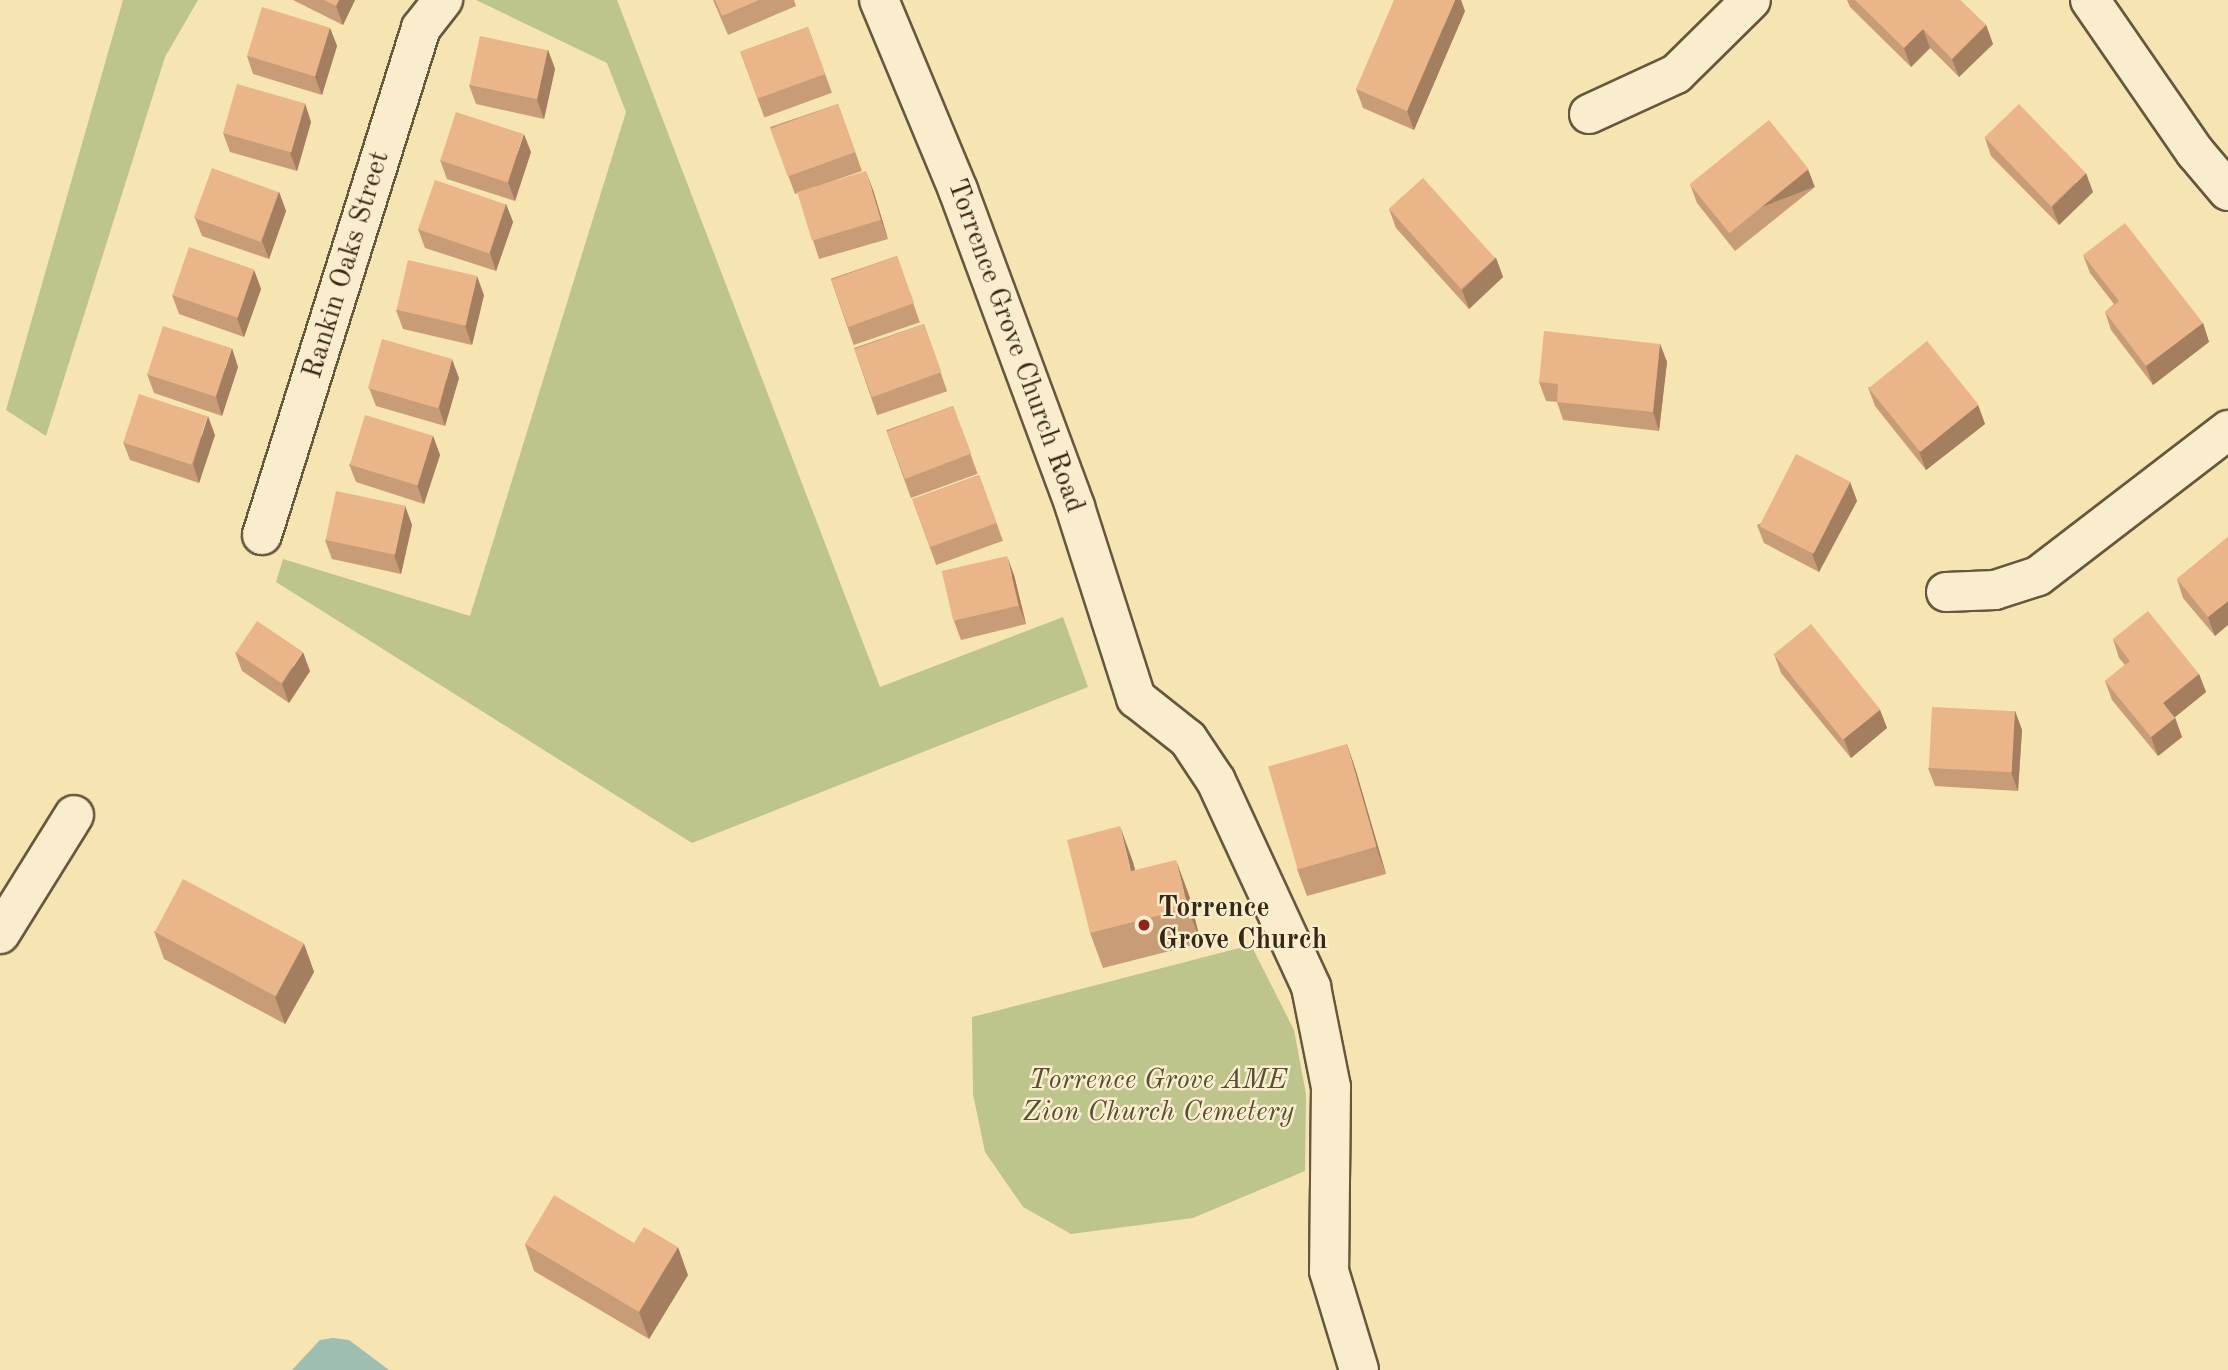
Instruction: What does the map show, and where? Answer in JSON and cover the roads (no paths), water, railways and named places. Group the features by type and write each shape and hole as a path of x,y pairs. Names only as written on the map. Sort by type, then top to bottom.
{"street":[{"name":"Rankin Oaks Street","path":"262,536 421,28 443,0"},
{"name":"Torrence Grove Church Road","path":"879,0 958,190 1071,494 1136,698 1188,739 1216,780 1311,987 1331,1087 1329,1270 1359,1370"},
{"path":"1589,114 1676,74 1751,0"},
{"path":"2090,0 2195,152 2228,191"},
{"path":"1946,592 1995,590 2038,576 2228,430"},
{"path":"0,934 74,815"}],"place":[{"name":"Torrence Grove Church","path":"1144,925"}],"park label":[{"name":"Torrence Grove AME Zion Church Cemetery","path":"1158,1097"}]}
